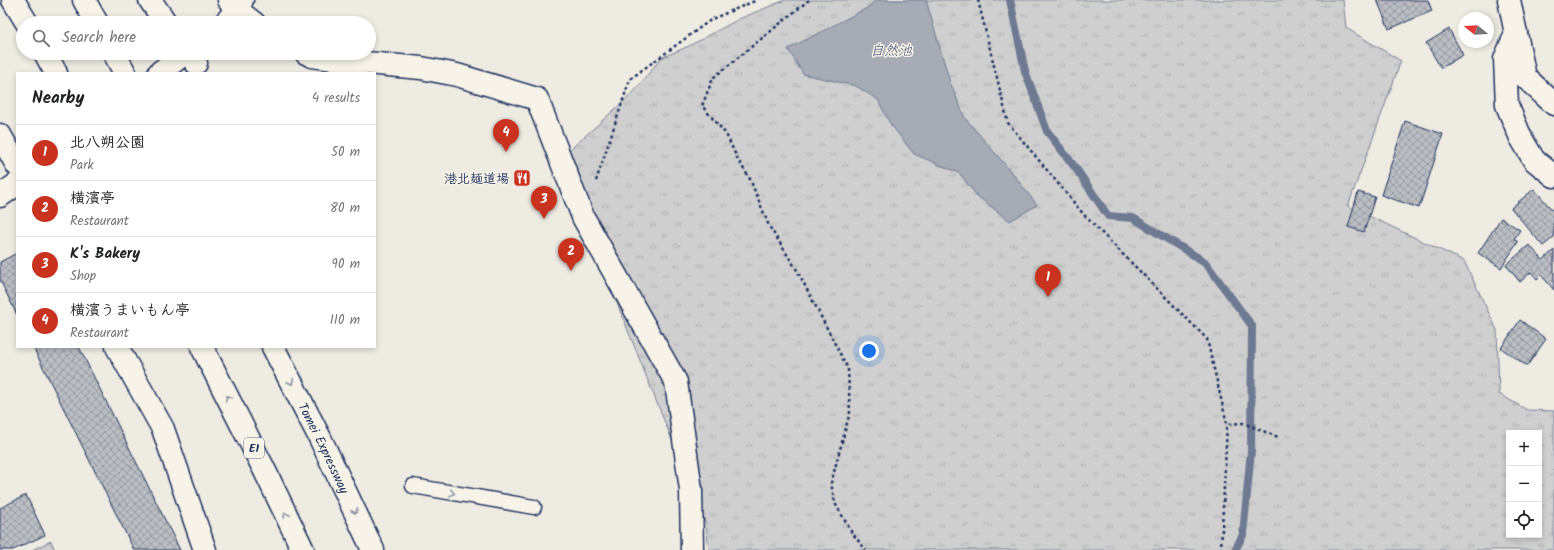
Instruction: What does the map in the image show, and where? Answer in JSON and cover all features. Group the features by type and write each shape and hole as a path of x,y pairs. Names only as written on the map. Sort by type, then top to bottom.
{"main road":[{"path":"13,0 23,16"},
{"path":"84,0 93,16"},
{"path":"150,0 161,16"},
{"path":"1509,0 1525,77 1554,104"},
{"path":"1516,33 1505,59 1507,105 1521,138 1534,160 1554,176"},
{"path":"49,60 55,72"},
{"path":"118,60 124,72"},
{"path":"161,72 183,60"},
{"path":"341,60 421,68 456,75 537,99 583,217 676,382 691,490 692,550"},
{"path":"0,135 16,163"},
{"path":"0,196 16,185"},
{"path":"118,348 163,429 206,550"},
{"name":"E1","path":"203,348 303,550"},
{"name":"Tomei Expressway","path":"274,348 320,438 373,550"}],"lane":[{"path":"413,486 534,507"}],"path":[{"path":"583,217 617,123 630,79 712,18 757,0"},
{"path":"809,0 713,78 702,106 726,134 738,160 750,179 769,226 797,270 848,369 850,412 831,483 835,503 852,532 866,550"},
{"path":"978,0 1008,123 1085,216 1207,339 1227,424 1221,550"},
{"path":"1227,424 1243,423 1278,437"}],"green space":[{"path":"785,0 1343,0 1346,28 1401,61 1348,206 1464,261 1497,330 1499,394 1527,410 1554,411 1554,550 709,550 706,524 601,263 554,164 633,93 661,58 689,46 739,19"},
{"path":"51,541 55,550 32,550"}],"water":[{"name":"自然池","path":"876,0 926,0 950,82 965,118 1013,174 1037,205 1010,221 977,196 959,173 914,154 889,122 878,100 856,86 803,74 788,49 867,8"}],"building":[{"path":"1377,0 1428,0 1432,11 1389,29"},
{"path":"1449,29 1463,55 1441,68 1426,43"},
{"path":"1405,121 1443,134 1419,208 1381,195"},
{"path":"1534,189 1554,212 1554,237 1543,246 1511,208"},
{"path":"1358,192 1375,197 1364,232 1348,227"},
{"path":"1501,218 1520,230 1514,239 1518,242 1501,268 1478,253"},
{"path":"1529,245 1543,260 1554,250 1554,290 1541,275 1537,279 1531,272 1520,282 1506,265"},
{"path":"16,254 16,313 0,280 0,262"},
{"path":"1520,320 1546,339 1527,366 1501,348"},
{"path":"33,348 79,348 180,550 134,550"},
{"path":"26,495 45,535 13,550 0,550 0,508"}],"waterway":[{"path":"1010,0 1025,71 1047,131 1077,170 1108,216 1133,218 1205,262 1252,326 1251,451 1243,535 1235,550"}],"place":[{"name":"横濱うまいもん亭","path":"506,152"},
{"name":"港北麺道場","path":"522,178"},
{"name":"K's Bakery","path":"544,219"},
{"name":"横濱亭","path":"571,271"},
{"name":"北八朔公園","path":"1048,297"}]}
